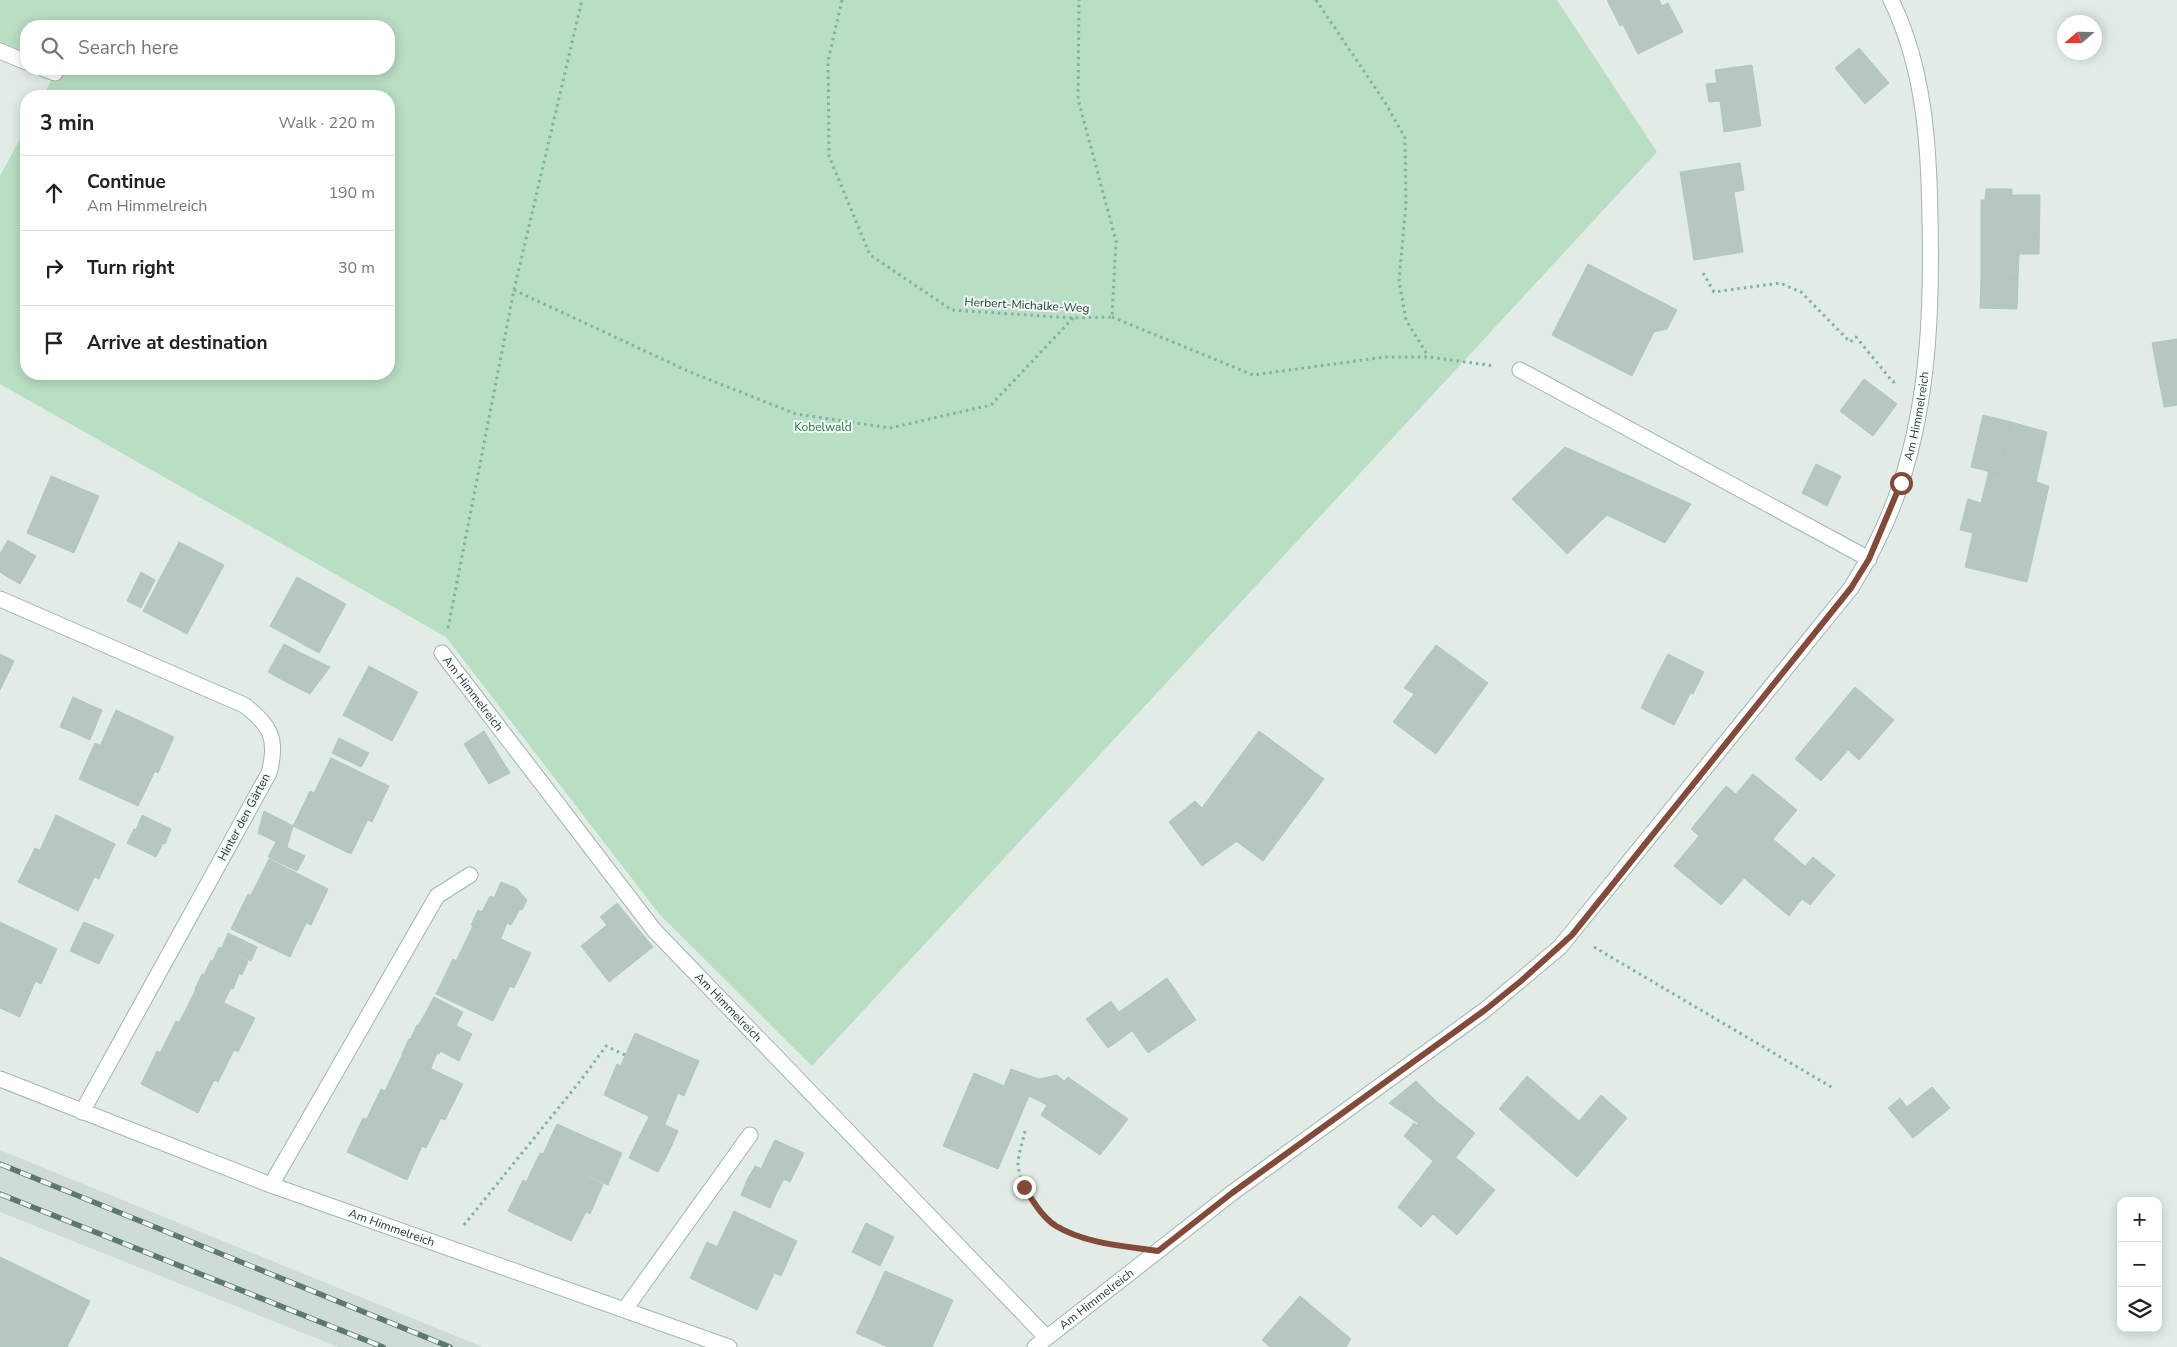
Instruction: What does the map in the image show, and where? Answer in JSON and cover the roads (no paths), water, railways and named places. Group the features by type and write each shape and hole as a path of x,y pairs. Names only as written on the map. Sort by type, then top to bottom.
{"street":[{"name":"Am Himmelreich","path":"1035,1347 1240,1187 1485,1010 1521,981 1572,935 1851,588 1869,559 1901,483 1924,377 1930,323 1932,266 1926,134 1917,72 1900,18 1892,0"},
{"path":"0,51 20,59"},
{"path":"1520,370 1869,559"},
{"name":"Hinter den Gärten","path":"0,599 244,705 259,717 271,736 274,752 269,772 82,1112"},
{"name":"Am Himmelreich","path":"442,653 654,930 1046,1337"},
{"path":"271,1186 437,896 470,875"},
{"name":"Am Himmelreich","path":"0,1080 271,1186 625,1308 728,1347"},
{"path":"625,1308 750,1135"}],"railway":[{"path":"0,1164 450,1347"},
{"path":"0,1194 383,1347"}],"park label":[{"name":"Kobelwald","path":"823,427"}]}
